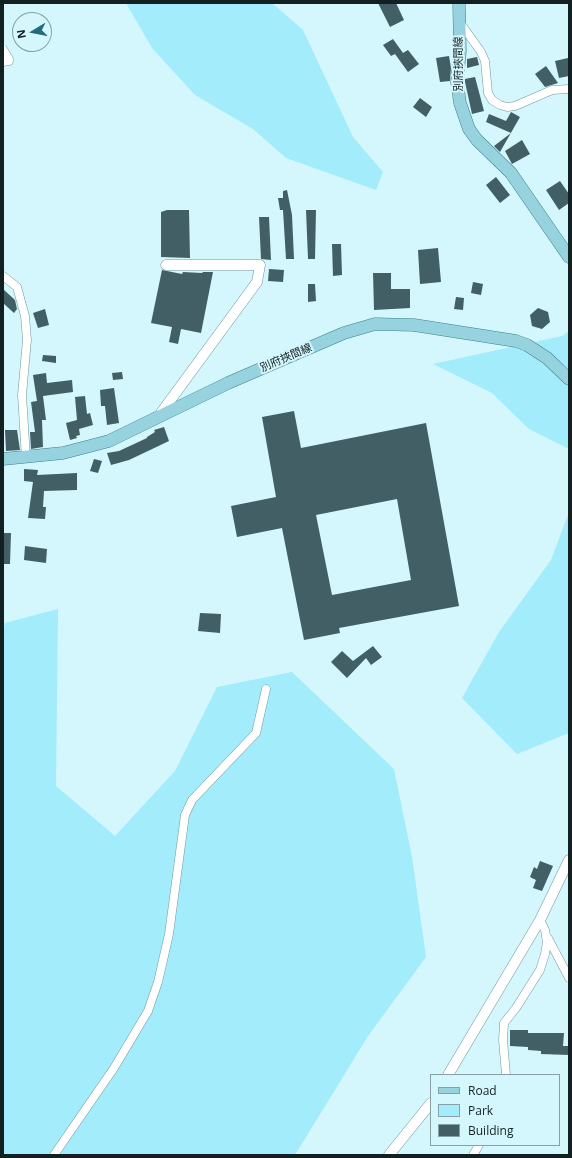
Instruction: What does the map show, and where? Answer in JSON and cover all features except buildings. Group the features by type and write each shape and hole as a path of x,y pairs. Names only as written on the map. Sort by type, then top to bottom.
{"main road":[{"name":"別府挾間線","path":"459,3 458,19 460,44 458,89 462,109 469,129 477,140 511,173 569,257"},
{"name":"別府挾間線","path":"3,459 26,458 63,453 97,445 228,383 337,336 375,324 428,326 516,341 527,345 547,358 569,379"}],"street":[{"path":"458,19 482,52 485,61 488,93 492,100 507,107 515,106 552,90 569,89"},
{"path":"3,49 9,59 9,61 3,62"},
{"path":"158,417 257,282 260,265 166,265"},
{"path":"3,276 17,286 25,316 28,340 22,395 26,458"},
{"path":"54,1155 114,1068 148,1011 158,982 169,934 185,815 192,800 256,733 266,689"},
{"path":"449,1074 540,920 569,860"},
{"path":"540,920 546,936 569,978"},
{"path":"506,1074 502,1040 504,1023 516,1008 540,970 545,954 546,936"},
{"path":"389,1155 430,1104"},
{"path":"473,1155 478,1146"}],"green space":[{"path":"126,3 272,3 303,30 353,137 383,172 376,190 286,158 253,129 195,95 152,48"},
{"path":"569,331 569,449 529,429 492,393 433,364 562,336"},
{"path":"568,515 569,733 517,754 462,698 499,632 551,560"},
{"path":"58,609 56,786 115,836 175,771 217,687 292,672 394,769 412,857 426,957 368,1036 295,1155 3,1155 3,632 5,623"}]}
